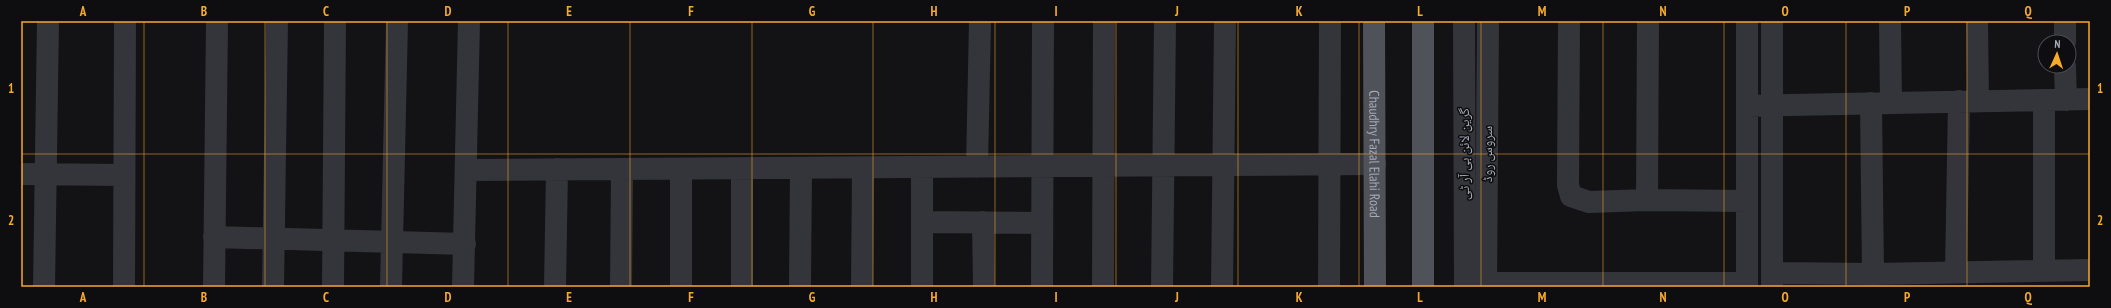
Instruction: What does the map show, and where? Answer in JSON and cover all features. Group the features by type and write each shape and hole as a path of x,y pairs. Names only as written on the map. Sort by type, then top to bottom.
{"main road":[{"name":"Chaudhry Fazal Elahi Road","path":"1374,21 1375,287"},
{"path":"1423,21 1423,287"}],"street":[{"path":"44,287 48,21"},
{"path":"124,287 125,21"},
{"path":"214,287 218,21"},
{"path":"273,287 277,21"},
{"path":"333,287 335,21"},
{"path":"391,287 397,21"},
{"path":"463,287 469,21"},
{"path":"977,167 980,21"},
{"path":"1042,287 1041,223 1043,21"},
{"path":"1103,287 1104,21"},
{"path":"1162,287 1165,21"},
{"path":"1222,287 1222,165 1225,21"},
{"path":"1329,287 1328,164 1330,21"},
{"name":"گرین لائن بی آر ٹی","path":"1464,21 1465,287"},
{"name":"سروس روڈ","path":"1486,285 1488,21"},
{"path":"1569,21 1568,185 1572,196 1589,202 1646,200 1747,201"},
{"path":"1646,200 1648,21"},
{"path":"1486,285 1747,285 1747,21"},
{"path":"1772,21 1772,280 2055,276 2090,270"},
{"path":"1884,278 1881,103 1890,21"},
{"path":"1969,277 1968,101 1977,21"},
{"path":"2065,21 2065,34"},
{"path":"2066,74 2066,100"},
{"path":"1747,106 2090,99"},
{"path":"2044,100 2055,276"},
{"path":"466,170 1375,164"},
{"path":"922,167 922,287"},
{"path":"742,168 742,287"},
{"path":"800,287 801,168"},
{"path":"862,287 863,168"},
{"path":"621,287 622,169"},
{"path":"681,169 681,287"},
{"path":"555,287 557,170"},
{"path":"21,174 124,175"},
{"path":"922,222 1041,223"},
{"path":"983,222 984,287"},
{"path":"214,237 465,244"}]}
